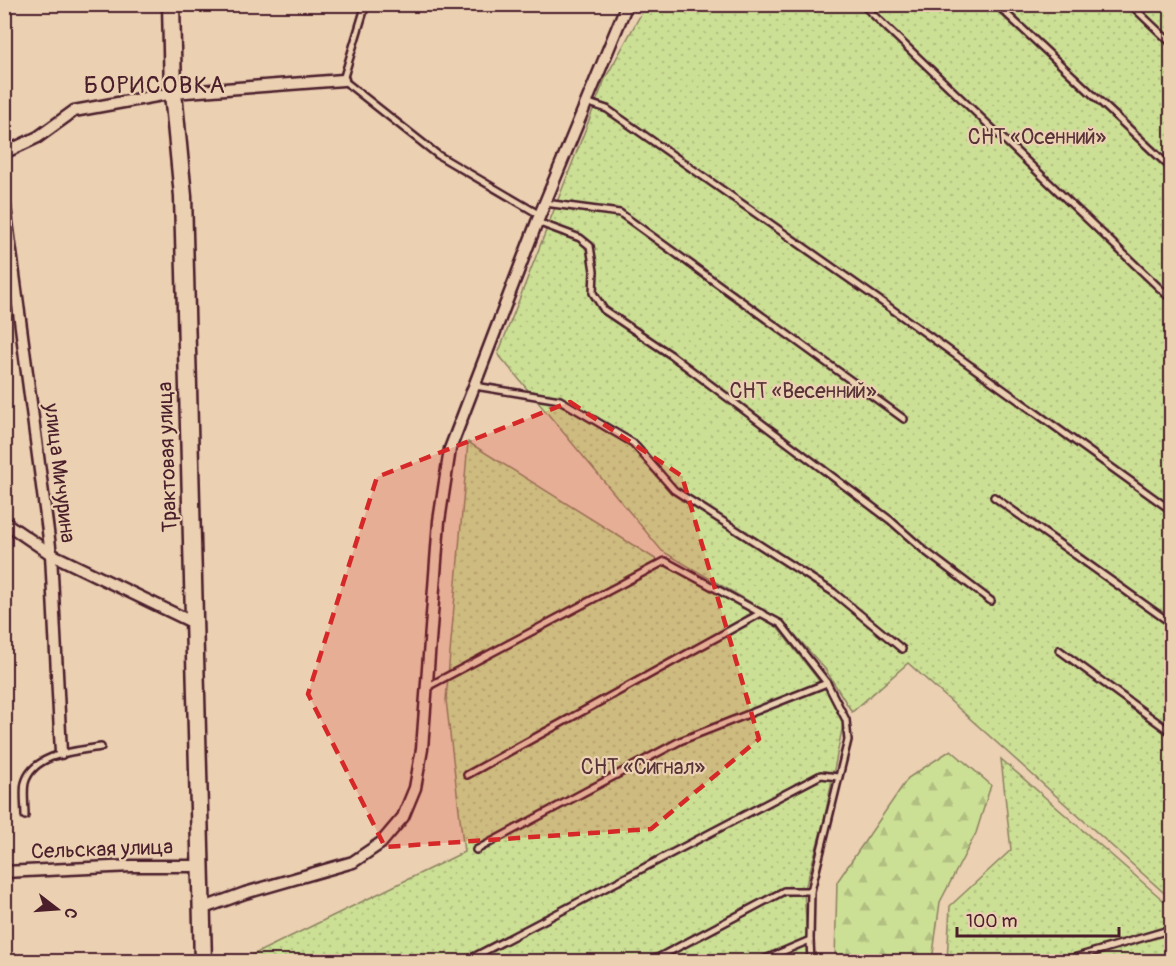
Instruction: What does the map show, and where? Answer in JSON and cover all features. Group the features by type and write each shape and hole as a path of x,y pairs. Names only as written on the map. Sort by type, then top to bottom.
{"main road":[{"name":"Трактовая улица","path":"171,4 173,93 183,196 203,962"}],"street":[{"path":"201,909 245,893 353,862 381,843 403,817 415,788 422,749 440,521 449,459 545,203 627,4"},
{"path":"4,153 38,137 74,111 173,93 343,80"},
{"name":"улица Мичурина","path":"4,199 51,554 61,753"},
{"path":"4,522 51,554 194,623"},
{"name":"Сельская улица","path":"4,872 132,866 201,866"}],"lane":[{"path":"366,4 343,80 438,155 539,219 580,238 590,246 594,271 593,293 604,310 690,369 890,520 925,551 991,601"},
{"path":"862,4 1172,300"},
{"path":"996,4 1172,169"},
{"path":"1130,4 1172,44"},
{"path":"586,102 607,109 882,302 1172,511"},
{"path":"545,203 620,213 904,419"},
{"path":"475,386 560,400 633,443 674,490 833,592 902,649"},
{"path":"994,497 1172,624"},
{"path":"427,687 665,561 781,624 827,683 846,720 848,740 811,891 811,962"},
{"path":"467,775 760,613"},
{"path":"1059,650 1172,733"},
{"path":"476,850 680,741 827,683"},
{"path":"25,816 25,782 35,767 61,753 101,747"},
{"path":"464,962 821,775 838,777"},
{"path":"650,962 784,891 811,891"},
{"path":"1060,962 1172,929"},
{"path":"758,962 810,940"}],"highlighted area":[{"path":"570,402 682,476 759,739 651,829 385,847 308,694 377,477"}],"green space":[{"name":"СНТ «Весенний»","path":"646,5 1171,5 1171,899 908,663 852,712 825,669 783,621 662,551 498,354 605,79"},
{"name":"СНТ «Сигнал»","path":"468,442 665,565 777,627 845,714 824,821 804,892 809,961 238,962 464,852 446,700"},
{"path":"951,750 991,785 976,833 940,902 932,961 835,961 837,882 908,778"},
{"path":"1001,759 1171,907 1171,961 947,962 950,906 1011,850"}],"district":[{"name":"БОРИСОВКА","path":"155,85"}],"park label":[{"name":"СНТ «Осенний»","path":"1037,137"}]}
